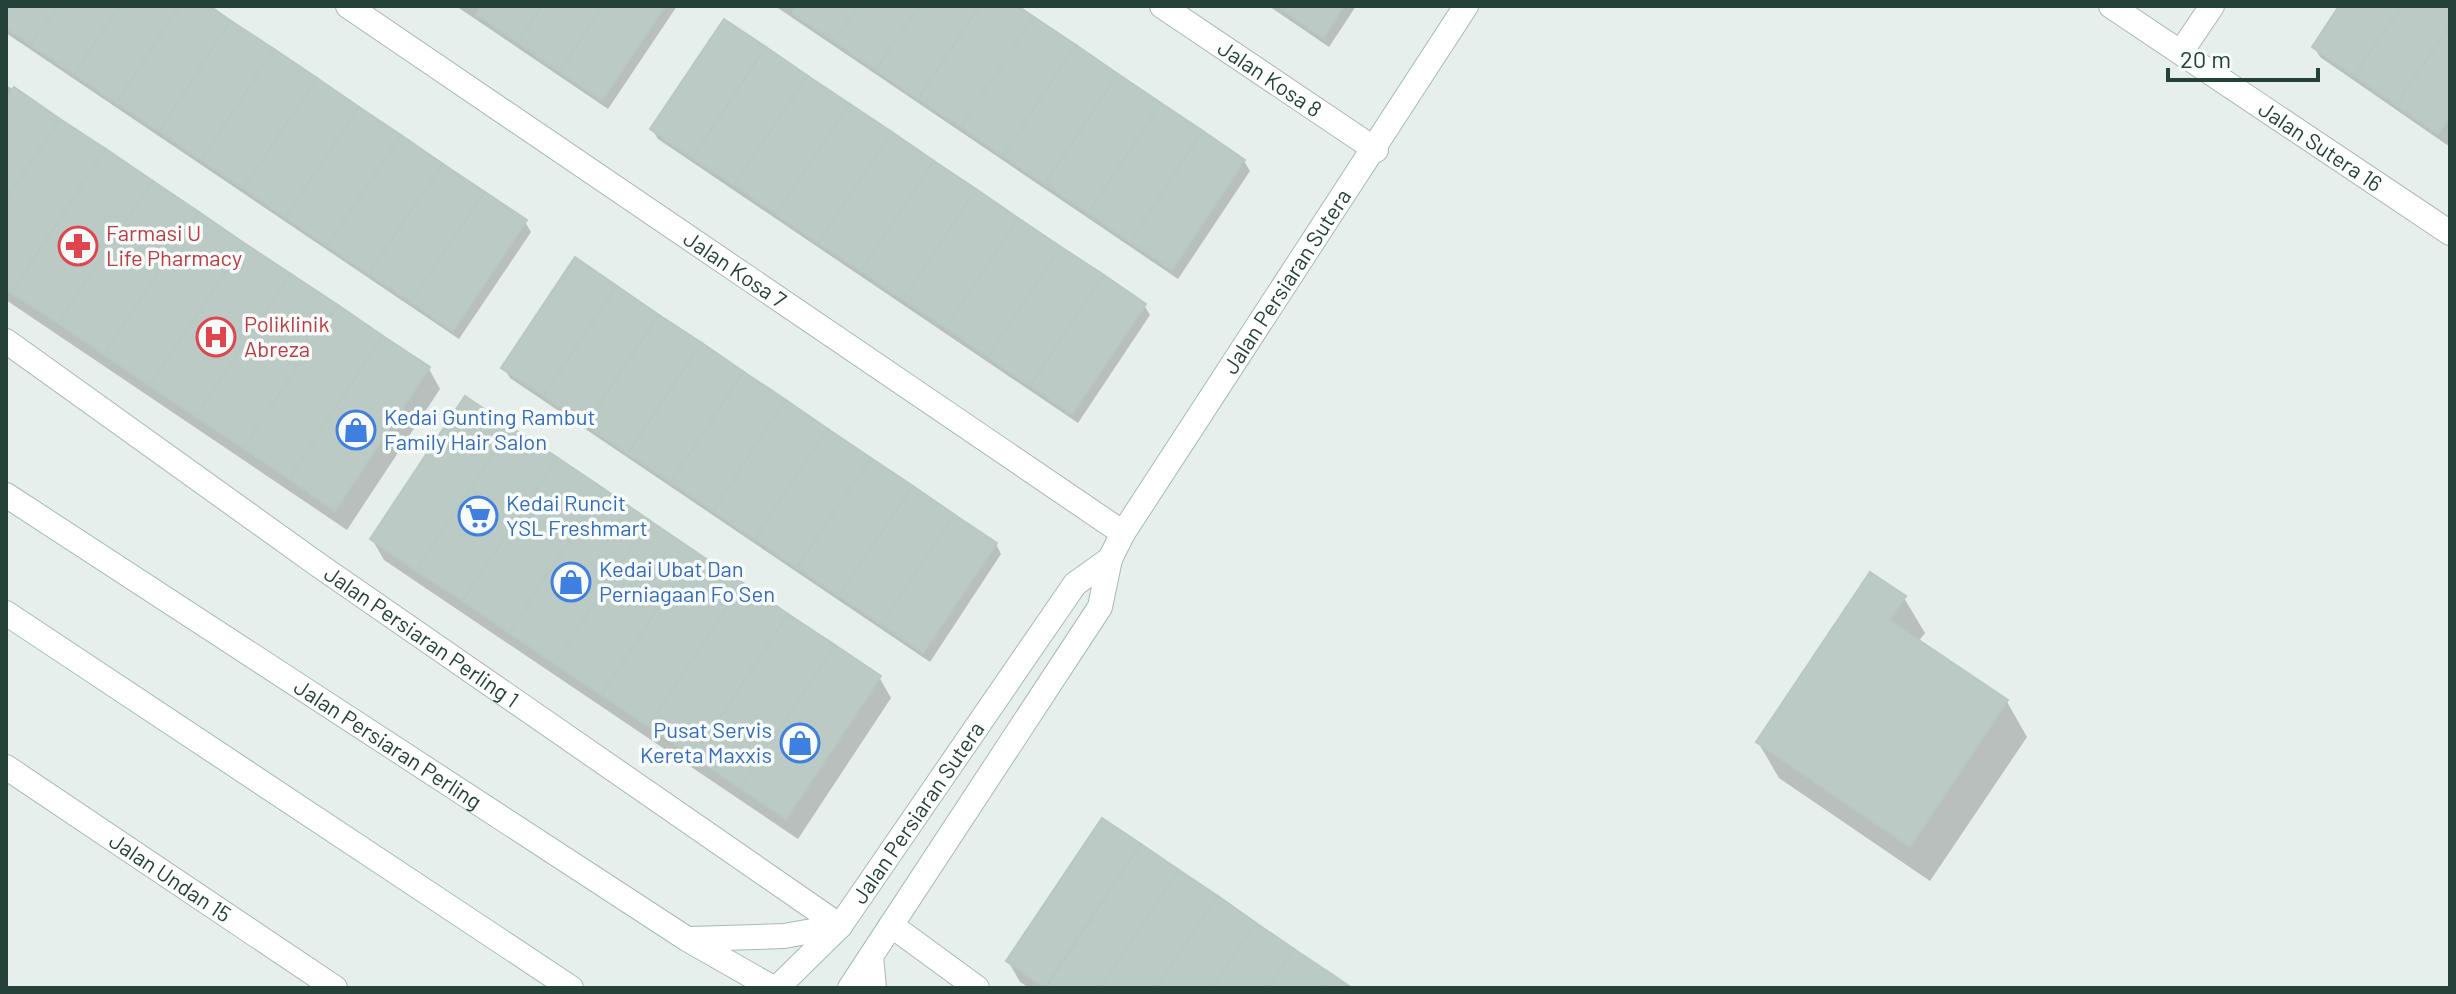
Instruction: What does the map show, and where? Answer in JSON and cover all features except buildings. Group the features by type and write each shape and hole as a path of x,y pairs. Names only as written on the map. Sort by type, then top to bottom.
{"street":[{"name":"Jalan Kosa 7","path":"348,6 1123,533"},
{"name":"Jalan Kosa 8","path":"1162,6 1376,150"},
{"name":"Jalan Persiaran Sutera","path":"850,988 1100,607 1110,559 1123,533 1376,150 1466,6"},
{"name":"Jalan Sutera 16","path":"2111,6 2450,233"},
{"path":"2181,52 2212,6"},
{"name":"Jalan Persiaran Perling 1","path":"6,341 317,564 840,926"},
{"name":"Jalan Persiaran Perling","path":"6,495 687,939 775,988"},
{"name":"Jalan Persiaran Sutera","path":"775,988 840,926 1075,584 1110,559"},
{"path":"6,613 571,988"},
{"name":"Jalan Undan 15","path":"6,767 335,988"},
{"path":"891,925 977,988"},
{"path":"687,939 784,936 840,926"},
{"path":"871,956 874,988"}],"place":[{"name":"Farmasi U Life Pharmacy","path":"78,246"},
{"name":"Poliklinik Abreza","path":"216,337"},
{"name":"Kedai Gunting Rambut Family Hair Salon","path":"356,430"},
{"name":"Kedai Runcit YSL Freshmart","path":"478,516"},
{"name":"Kedai Ubat Dan Perniagaan Fo Sen","path":"571,582"},
{"name":"Pusat Servis Kereta Maxxis","path":"800,743"}]}
